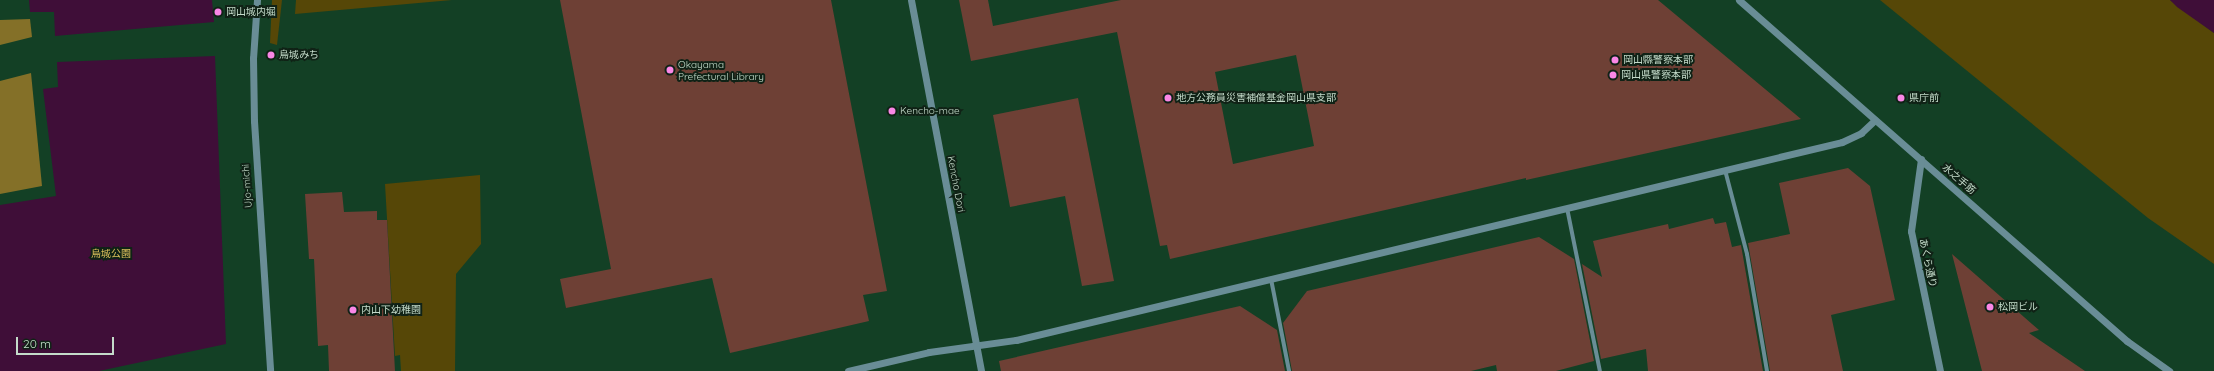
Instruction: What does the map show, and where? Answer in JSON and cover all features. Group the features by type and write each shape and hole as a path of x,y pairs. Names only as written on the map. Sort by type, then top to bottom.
{"street":[{"name":"Ujo-michi","path":"257,0 253,58 254,121 270,371"},
{"name":"Kencho Dori","path":"911,0 981,371"},
{"name":"水之手筋","path":"1738,0 2127,341 2169,371"},
{"path":"848,371 929,352 1016,340 1842,142 1860,133 1875,120"},
{"name":"あくら通り","path":"1921,159 1910,231 1940,371"},
{"path":"1725,170 1747,254 1767,371"},
{"path":"1567,208 1600,371"},
{"path":"1271,278 1289,371"}],"shaded area":[{"path":"29,0 212,0 214,22 55,36 54,12 30,12"},
{"path":"272,0 282,0 277,45 270,43"},
{"path":"296,0 452,0 295,14"},
{"path":"1880,0 2170,0 2214,33 2214,264 2148,218"},
{"path":"2170,0 2214,0 2214,33 2177,7"},
{"path":"30,19 32,37 0,45 0,20"},
{"name":"烏城公園","path":"215,56 226,344 99,371 0,371 0,205 56,196 43,89 58,87 57,62"},
{"path":"31,73 42,186 0,194 0,81"},
{"path":"480,175 481,244 456,274 455,371 401,371 400,355 395,356 385,184"}],"building":[{"path":"560,0 831,0 887,291 863,295 869,321 730,353 712,278 566,308 560,279 611,269"},
{"path":"959,0 988,0 993,26 1121,0 1658,0 1801,119 1526,180 1526,178 1170,259 1167,245 1160,246 1117,32 971,61","holes":["1296,55 1314,146 1233,164 1215,72"]},
{"path":"1078,98 1114,281 1082,286 1065,196 1010,207 993,115"},
{"path":"1848,168 1870,186 1895,300 1831,315 1843,371 1770,371 1748,243 1790,234 1779,183"},
{"path":"342,192 344,212 377,211 377,220 387,220 395,371 329,371 328,345 318,346 314,259 309,259 305,194"},
{"path":"1713,218 1715,224 1726,222 1732,247 1741,245 1763,371 1648,371 1646,349 1601,359 1582,264 1602,277 1593,241 1668,224 1669,229"},
{"path":"1539,237 1574,259 1594,361 1556,371 1497,371 1496,365 1471,371 1292,371 1283,323 1307,291"},
{"path":"1952,254 2039,330 2029,333 2085,371 1982,371"},
{"path":"1240,306 1277,330 1285,371 1001,371 999,361"}],"place":[{"name":"岡山城内堀","path":"218,12"},
{"name":"烏城みち","path":"271,55"},
{"name":"岡山縣警察本部","path":"1615,60"},
{"name":"Okayama Prefectural Library","path":"670,70"},
{"name":"岡山県警察本部","path":"1613,75"},
{"name":"地方公務員災害補償基金岡山県支部","path":"1168,98"},
{"name":"県庁前","path":"1901,98"},
{"name":"Kencho-mae","path":"892,111"},
{"name":"松岡ビル","path":"1990,307"},
{"name":"内山下幼稚園","path":"353,310"}]}
